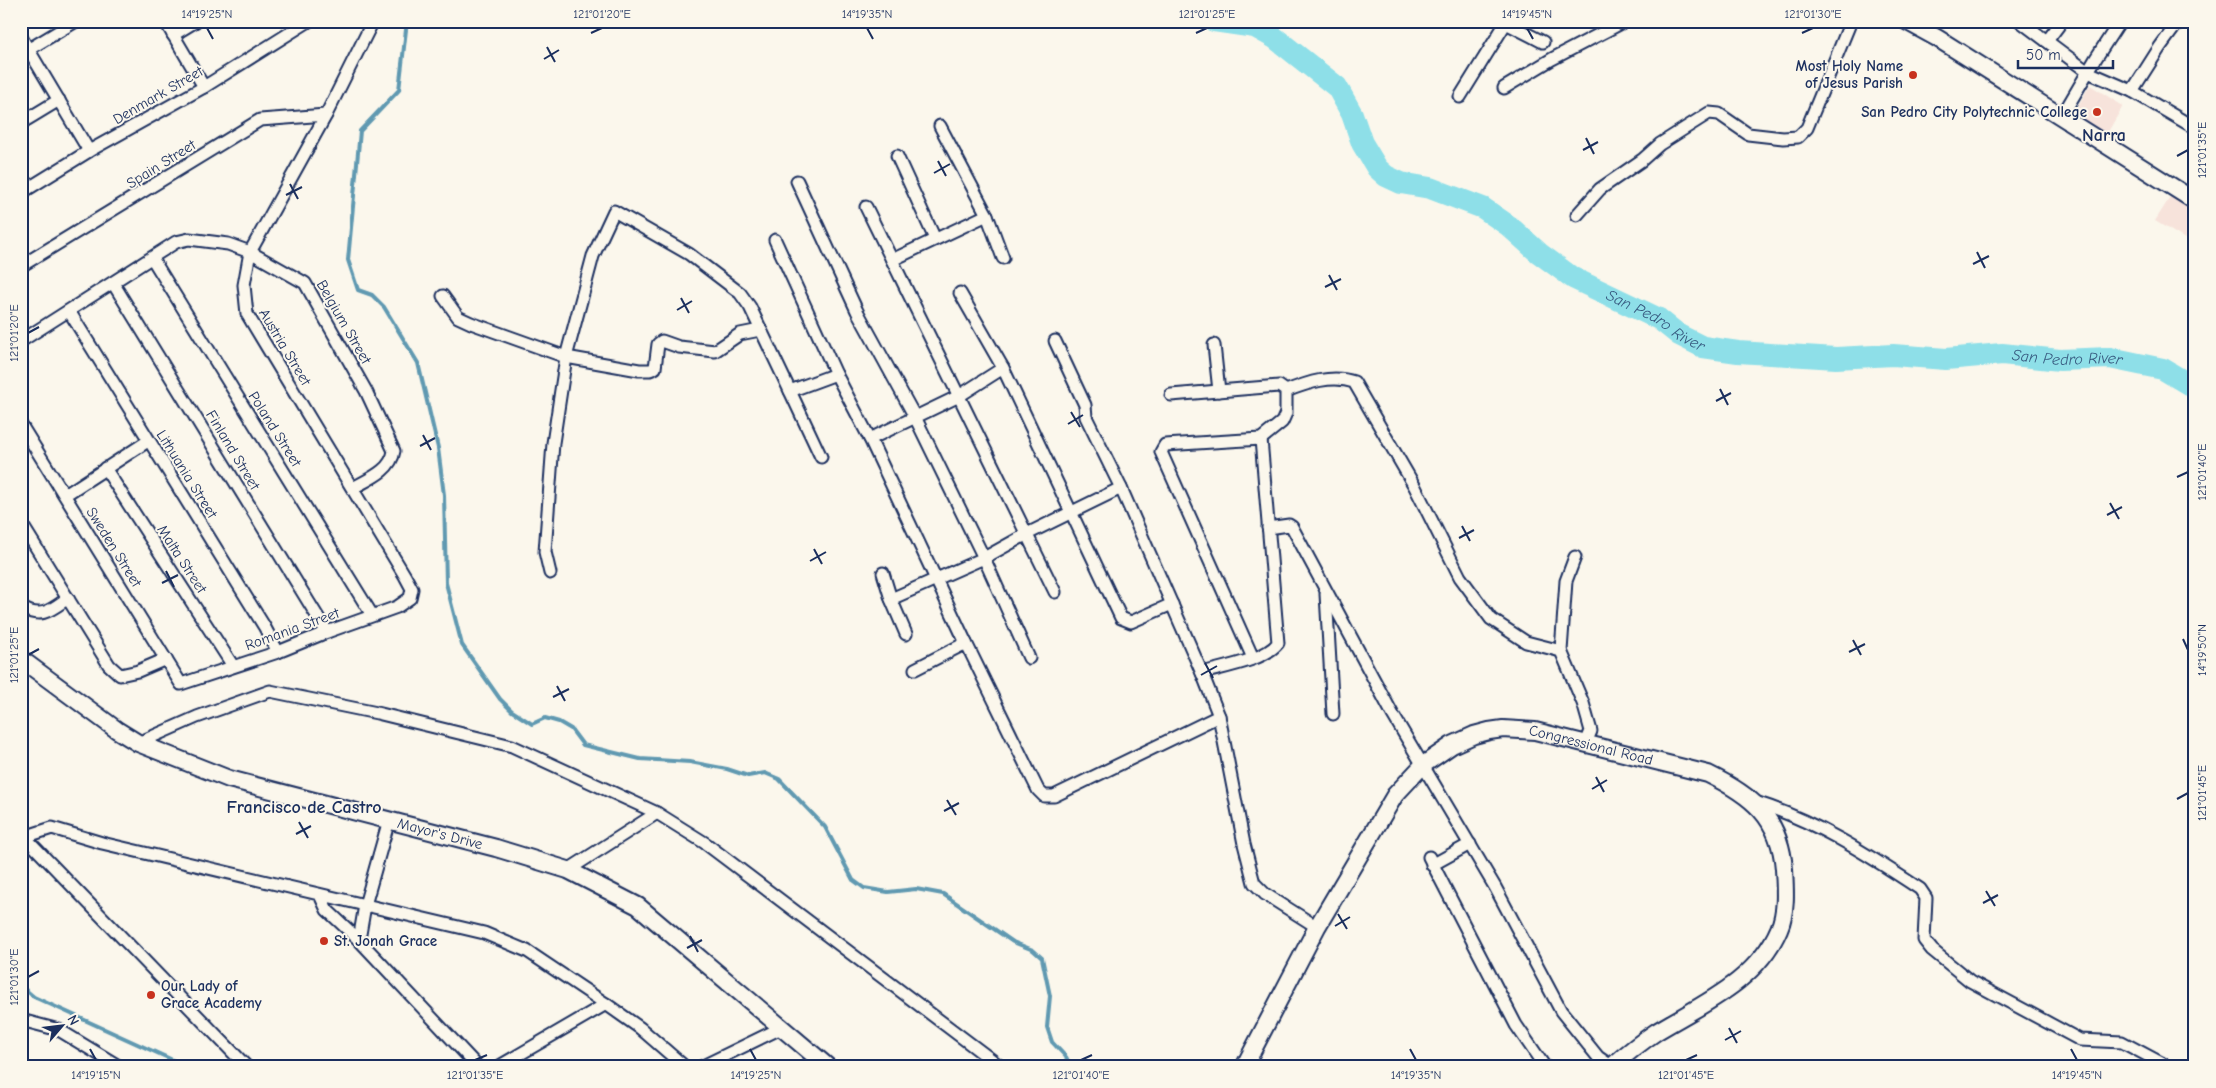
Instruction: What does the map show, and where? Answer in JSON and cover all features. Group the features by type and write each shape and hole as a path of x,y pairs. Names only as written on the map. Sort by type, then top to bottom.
{"street":[{"path":"25,52 76,21"},
{"path":"165,21 204,87"},
{"path":"173,35 196,21"},
{"name":"Denmark Street","path":"21,193 204,87 309,21"},
{"name":"Austria Street","path":"373,21 326,115 250,252 244,284 247,314 405,576 412,589 410,598"},
{"path":"1504,88 1625,21"},
{"path":"1577,216 1600,189 1642,160 1660,144 1709,114 1719,114 1748,134 1783,138 1798,137 1807,128 1851,21"},
{"path":"1906,21 1937,38 2195,201"},
{"path":"2020,21 2088,72 2132,91 2195,128"},
{"path":"2047,41 2062,21"},
{"path":"2062,116 2120,21"},
{"path":"2132,91 2178,21"},
{"path":"1460,97 1506,22 1543,42"},
{"path":"21,37 25,52 59,100 90,152"},
{"path":"21,123 59,100"},
{"name":"Spain Street","path":"21,266 260,120 326,115"},
{"path":"940,126 986,215 1003,258"},
{"path":"897,156 935,239"},
{"path":"797,181 857,311 915,418 984,558 1029,658"},
{"path":"866,206 1055,592"},
{"path":"550,573 545,552 553,443 566,357 593,256 614,212 689,254 740,293 750,307 821,457"},
{"path":"892,260 986,215"},
{"name":"Belgium Street","path":"21,341 176,242 189,239 228,244 250,252 305,283 366,391 394,451 392,462 383,471 353,488"},
{"path":"775,240 836,374 870,439 935,579 1038,790 1044,796 1054,796 1219,716"},
{"name":"Poland Street","path":"152,258 372,616"},
{"name":"Finland Street","path":"113,283 327,632"},
{"path":"960,293 1003,368 1120,618 1131,622 1172,604"},
{"path":"443,296 458,317 566,357 650,370 655,368 658,344 662,341 679,347 715,351 740,334 760,330"},
{"name":"Lithuania Street","path":"69,311 264,626 278,652"},
{"path":"1055,340 1085,405 1085,416 1121,488 1219,716 1244,844 1254,883 1265,894 1317,927"},
{"path":"1214,344 1219,391"},
{"path":"870,439 959,396 1003,368"},
{"path":"790,391 836,374"},
{"path":"1286,391 1326,380 1344,379 1354,382 1414,487 1460,577 1491,619 1526,642 1561,651"},
{"path":"1171,395 1279,386 1286,391"},
{"path":"1253,658 1161,452 1165,445 1261,440 1282,422 1286,413 1286,391"},
{"name":"Sweden Street","path":"21,426 181,684"},
{"path":"1202,673 1253,658 1273,650 1278,643 1261,440"},
{"path":"65,495 148,441"},
{"name":"Malta Street","path":"105,468 233,666"},
{"path":"892,598 984,558 1027,534 1121,488"},
{"path":"21,523 109,665 120,675 138,672 166,659"},
{"path":"1268,528 1291,525 1393,715 1495,887 1561,1011 1598,1057 1611,1067"},
{"path":"1575,557 1566,581 1561,651 1583,703 1591,731 1586,743"},
{"path":"883,573 906,634"},
{"path":"1325,589 1333,714"},
{"path":"21,607 36,614 48,612 68,598"},
{"name":"Romania Street","path":"181,684 278,652 397,607 410,598"},
{"path":"915,669 966,643"},
{"name":"Mayor's Drive","path":"21,659 117,730 138,743 229,778 496,848 568,870 638,906 828,1067"},
{"path":"138,743 197,717 270,691 378,713 512,746 657,813 705,843 1001,1067"},
{"name":"Congressional Road","path":"1244,1067 1317,927 1395,795 1423,765 1452,746 1474,735 1503,729 1535,731 1708,774 1732,785 1756,802 1774,828 1783,860 1785,896 1780,928 1766,953 1747,973 1724,992 1654,1034 1611,1067"},
{"path":"1756,802 1782,811 1854,846 1920,889 1926,898 1924,940 1932,950 1970,981 2080,1040 2122,1042 2169,1067"},
{"path":"568,870 657,813"},
{"path":"359,940 365,905 389,820"},
{"path":"241,1064 22,836 52,828 102,843 484,933 527,951 640,1028 685,1067"},
{"path":"1470,844 1431,861 1503,996 1516,1025 1545,1067"},
{"path":"320,895 327,910 359,940 478,1067"},
{"path":"498,1067 606,1004"},
{"path":"21,1020 59,1030 120,1067"},
{"path":"701,1067 781,1028"}],"shaded area":[{"name":"San Pedro City Polytechnic College","path":"2090,85 2123,106 2105,137 2071,118"},
{"path":"2174,191 2195,204 2195,245 2155,221"}],"waterway":[{"path":"407,21 399,90 360,131 348,260 358,290 372,295 384,307 418,363 438,448 444,495 446,583 462,645 500,699 512,711 532,724 545,718 559,722 571,729 583,745 640,759 690,762 727,769 748,776 765,773 779,779 825,827 853,880 864,888 888,892 916,889 943,894 1013,942 1033,950 1042,958 1050,996 1047,1027 1052,1042 1066,1057 1071,1067"},
{"name":"San Pedro River","path":"1214,21 1255,27 1275,38 1337,87 1352,114 1362,143 1377,168 1386,176 1401,183 1430,188 1483,208 1509,226 1539,253 1573,278 1659,319 1679,335 1703,347 1738,352 1836,358 1893,355 1946,359 2002,354 2060,360 2110,358 2163,369 2195,388"},
{"path":"21,986 34,997 188,1067"}],"place":[{"name":"Most Holy Name of Jesus Parish","path":"1913,75"},
{"name":"San Pedro City Polytechnic College","path":"2097,112"},
{"name":"St. Jonah Grace","path":"324,941"},
{"name":"Our Lady of Grace Academy","path":"151,995"}],"district":[{"name":"Narra","path":"2104,135"},
{"name":"Francisco de Castro","path":"304,807"}]}
